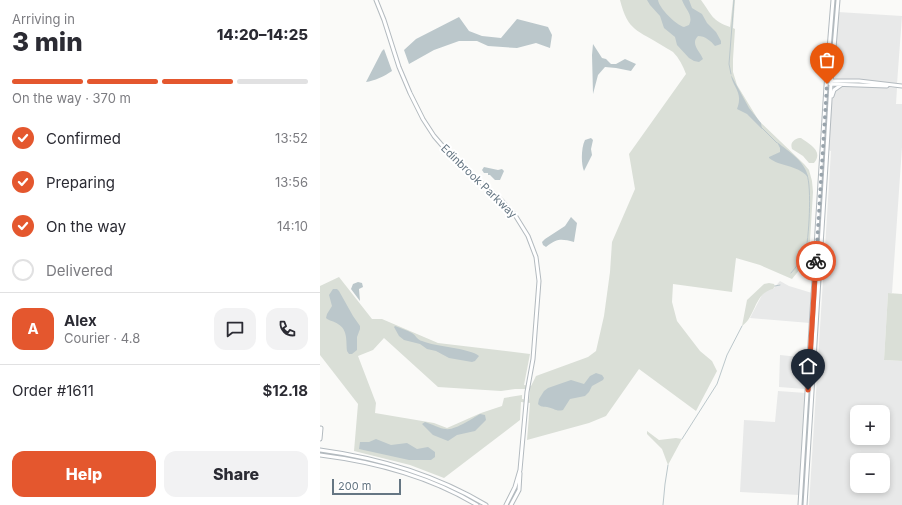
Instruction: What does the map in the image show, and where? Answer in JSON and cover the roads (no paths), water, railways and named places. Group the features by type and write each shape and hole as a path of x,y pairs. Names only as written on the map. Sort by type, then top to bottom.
{"main road":[{"name":"Edinbrook Parkway","path":"376,0 402,76 416,107 427,125 453,158 511,210 526,231 534,250 538,273 538,298 534,352 527,392 520,486 511,505"},
{"path":"800,505 833,0"},
{"path":"805,505 831,82 838,0"},
{"path":"827,82 859,81 889,86"},
{"path":"831,82 845,85 880,87 902,86"},
{"path":"829,113 834,90 845,85"},
{"path":"320,439 321,428"},
{"path":"320,450 375,460 410,470 450,485 486,505"},
{"path":"320,455 356,460 398,470 440,486 477,505"},
{"name":"Edinbrook Parkway","path":"506,505 515,487 520,470"}],"waterway":[{"path":"731,74 729,64 734,0"},
{"path":"761,127 777,143"},
{"path":"791,273 805,253 806,247 810,201 809,181 807,175"},
{"path":"775,286 780,285"},
{"path":"682,439 717,384 727,355 742,326"},
{"path":"663,505 668,465"}]}
